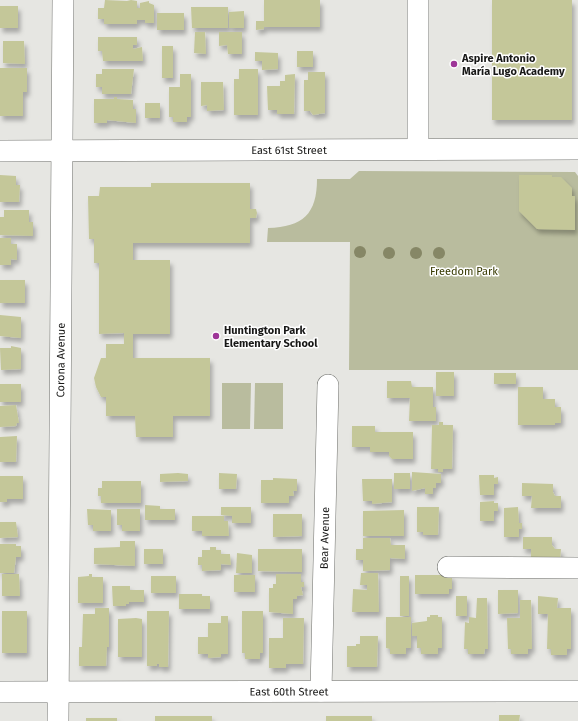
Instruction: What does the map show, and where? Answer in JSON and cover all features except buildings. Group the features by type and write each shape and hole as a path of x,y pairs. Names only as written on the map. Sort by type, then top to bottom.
{"street":[{"name":"Corona Avenue","path":"58,721 63,0"},
{"path":"418,0 418,149"},
{"name":"East 61st Street","path":"0,151 578,149"},
{"name":"Bear Avenue","path":"321,691 328,385"},
{"path":"448,567 578,568"},
{"name":"East 60th Street","path":"0,692 578,691"}],"green space":[{"name":"Freedom Park","path":"359,171 575,172 578,176 578,370 349,370 350,242 267,242 268,228 290,225 306,216 311,210 316,191 317,179 350,179"},
{"path":"222,383 251,383 250,429 222,429"},
{"path":"255,383 283,383 283,429 254,429"}],"place":[{"name":"Aspire Antonio María Lugo Academy","path":"454,64"},
{"name":"Huntington Park Elementary School","path":"216,336"}]}
